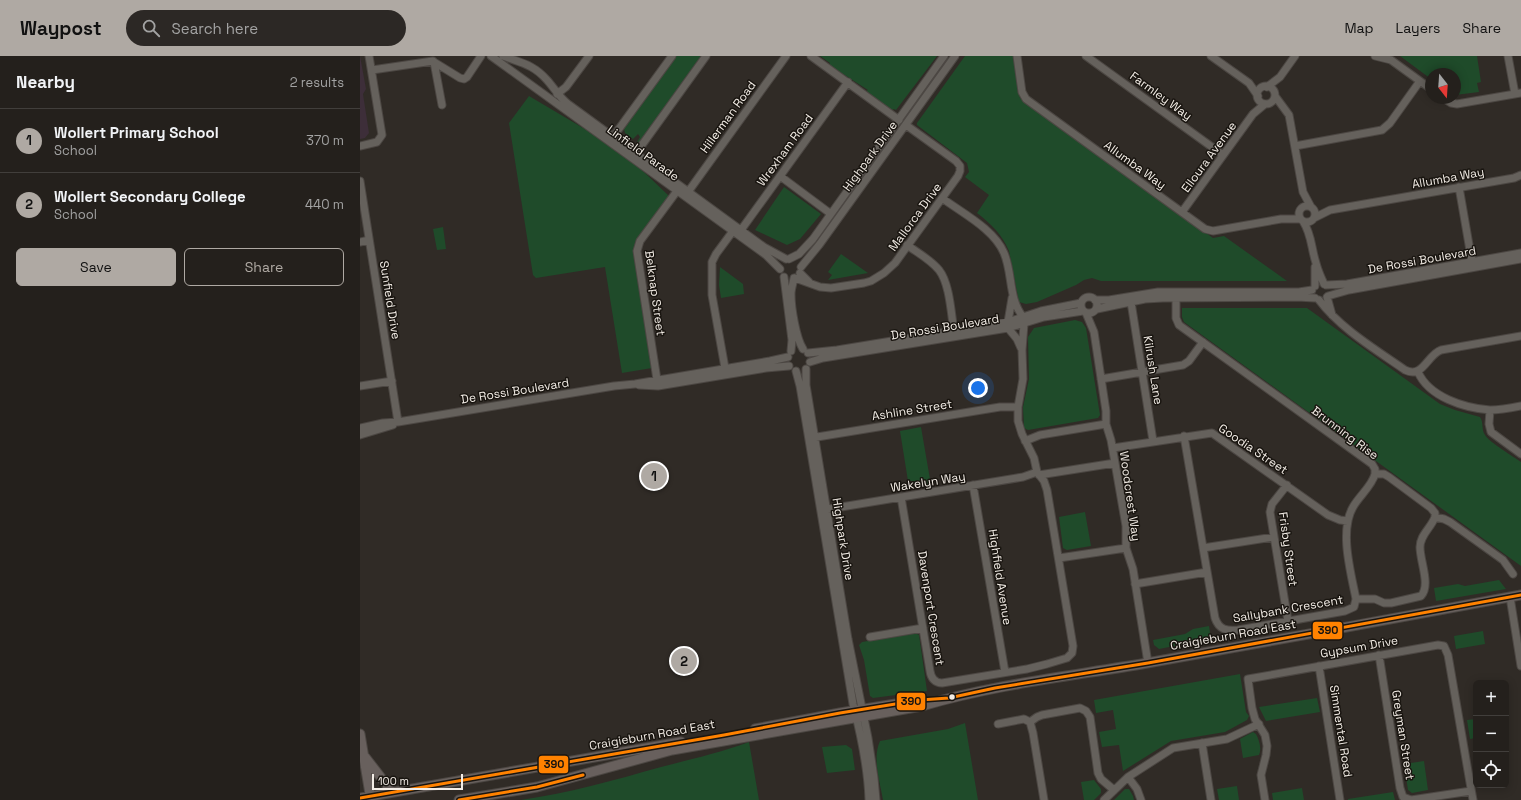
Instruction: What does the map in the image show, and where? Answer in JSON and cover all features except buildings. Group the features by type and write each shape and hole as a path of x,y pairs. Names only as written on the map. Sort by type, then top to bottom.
{"main road":[{"name":"Craigieburn Road East","path":"360,798 370,798 392,792 859,713 922,706 949,698 994,688 1148,663 1521,595"},
{"name":"Craigieburn Road East","path":"459,800 537,787 672,750 765,733 859,713"},
{"path":"360,734 370,798"},
{"path":"364,756 392,792"}],"street":[{"path":"372,70 432,61 464,79 467,77 481,56"},
{"name":"Linfield Parade","path":"491,56 688,192 764,247 788,259"},
{"name":"Linfield Parade","path":"505,56 524,63 538,71 564,101 613,137 634,156 677,190 766,255 780,269"},
{"path":"557,94 566,87 588,56"},
{"path":"613,137 672,56"},
{"path":"634,156 706,56"},
{"name":"Hillerman Road","path":"688,192 786,56"},
{"path":"811,56 899,120"},
{"name":"Highpark Drive","path":"788,259 796,256 804,249 831,214 944,56"},
{"name":"Highpark Drive","path":"798,274 955,56"},
{"name":"Allumba Way","path":"1017,56 1022,92 1026,99 1205,229 1213,231 1281,219 1302,220"},
{"name":"Farmley Way","path":"1086,56 1223,155"},
{"path":"1211,56 1249,83 1258,97 1266,104 1284,109"},
{"path":"1258,97 1260,90 1280,77 1295,56"},
{"path":"1375,56 1388,57 1425,85"},
{"path":"1461,103 1518,94 1508,56"},
{"path":"360,146 377,142 380,140 382,135 370,57"},
{"path":"434,62 442,105"},
{"path":"1266,104 1272,101 1280,77"},
{"path":"1295,146 1382,130 1390,123 1420,81"},
{"name":"Wrexham Road","path":"741,230 848,82"},
{"path":"1249,83 1272,89 1289,116 1303,192 1300,210 1302,220 1308,229 1316,262 1325,285 1329,290 1328,296 1332,315"},
{"name":"Elloura Avenue","path":"1253,114 1258,97"},
{"name":"Elloura Avenue","path":"1182,212 1253,114 1266,104"},
{"name":"Mallorca Drive","path":"798,274 814,285 831,288 871,280 890,268 942,198 959,174 960,166 956,161 906,125"},
{"name":"Allumba Way","path":"1312,208 1330,210 1459,188 1521,175"},
{"path":"780,176 831,214"},
{"name":"Sunfield Drive","path":"360,181 398,422"},
{"path":"1459,188 1472,262"},
{"name":"Belknap Street","path":"657,383 637,250 640,241 677,190"},
{"path":"1303,192 1315,213 1311,237"},
{"path":"942,198 986,230 997,242 1006,259 1012,294 1016,307 1024,320"},
{"path":"1300,210 1305,206 1312,208"},
{"name":"Allumba Way","path":"1281,219 1300,210"},
{"name":"Allumba Way","path":"1313,219 1330,210"},
{"path":"1302,220 1308,222 1313,219"},
{"path":"725,368 712,295 712,262 733,231"},
{"path":"360,242 369,240"},
{"path":"907,246 935,266 943,276 947,288 954,331"},
{"name":"De Rossi Boulevard","path":"1325,285 1346,284 1521,254"},
{"path":"788,259 795,260 798,274 791,292 792,303 798,339 806,351 808,365 796,371 789,366 788,363 791,336 785,300 784,277 780,269 782,263 788,259"},
{"name":"De Rossi Boulevard","path":"1328,296 1344,291 1521,259"},
{"path":"1316,262 1314,288 1312,294 1341,324 1405,370 1418,372 1438,351 1521,336"},
{"path":"784,277 789,279 798,274"},
{"path":"1325,285 1319,283 1314,288 1299,292 1158,292 1109,300 1095,300 1091,297 1086,297 1081,303 1081,307 1085,312 1090,313 1096,310 1153,298 1324,300 1328,296"},
{"path":"1012,294 1008,325 1018,339 1022,350"},
{"name":"Brunning Rise","path":"1176,298 1176,318 1178,323 1372,464 1375,469 1375,474 1386,475 1433,509 1435,517"},
{"path":"1095,300 1097,304 1096,310"},
{"name":"Kilrush Lane","path":"1131,302 1153,441"},
{"name":"De Rossi Boulevard","path":"1024,320 1041,311 1081,303"},
{"name":"Woodcrest Way","path":"1096,310 1094,332 1106,411 1106,424 1113,448 1126,526 1126,548 1131,560 1148,663"},
{"name":"De Rossi Boulevard","path":"808,365 823,358 1008,325 1024,320 1085,312"},
{"name":"Woodcrest Way","path":"1085,312 1094,332"},
{"name":"Davenport Crescent","path":"901,497 933,679 938,683 942,683 1036,667 1068,658 1072,653 1073,646 1047,490 1044,481 1038,473 1034,458 1018,421 1018,407 1023,379 1022,350 1024,320"},
{"name":"De Rossi Boulevard","path":"806,351 837,350 954,331 1008,325"},
{"path":"1101,379 1183,365 1190,361 1203,342"},
{"path":"790,354 797,349 806,351"},
{"name":"De Rossi Boulevard","path":"657,383 725,368 770,361 790,354"},
{"name":"Highpark Drive","path":"808,365 806,385 812,438 859,713"},
{"name":"De Rossi Boulevard","path":"360,428 614,386 657,383 789,366"},
{"name":"Highpark Drive","path":"796,371 812,438"},
{"path":"1418,372 1425,384 1441,395 1465,405 1490,410 1521,406"},
{"path":"360,386 392,381"},
{"name":"Ashline Street","path":"812,438 1000,407 1018,407"},
{"path":"1490,410 1489,424 1491,432 1521,454"},
{"name":"De Rossi Boulevard","path":"360,435 383,429 398,422"},
{"path":"1025,440 1040,435 1106,424"},
{"name":"Goodia Street","path":"1113,448 1208,432 1216,434 1328,515 1340,520 1348,521"},
{"path":"1184,436 1203,548 1274,537"},
{"name":"Wakelyn Way","path":"824,510 1023,477 1038,473 1115,463"},
{"path":"1356,599 1346,530 1352,508 1375,474"},
{"name":"Highfield Avenue","path":"973,485 1005,672"},
{"name":"Frisby Street","path":"1286,485 1270,508 1270,516 1288,621"},
{"path":"1435,517 1444,518 1503,560 1513,574"},
{"name":"Sallybank Crescent","path":"1203,548 1216,623 1221,628 1238,630 1350,610 1355,606 1356,599 1375,599 1384,603 1391,603 1421,596 1425,591 1426,584 1420,550 1421,540 1435,517"},
{"path":"1059,558 1126,548"},
{"path":"1135,584 1207,572"},
{"path":"1510,597 1518,632 1521,666"},
{"path":"870,636 923,628"},
{"name":"Gypsum Drive","path":"1265,800 1261,775 1267,746 1265,736 1255,719 1248,679 1438,645 1444,646 1447,650 1473,800"},
{"name":"Greyman Street","path":"1379,655 1400,788 1403,797 1411,800 1471,791"},
{"name":"Simmental Road","path":"1319,666 1340,800"},
{"path":"1030,722 1042,715 1080,708 1086,711 1090,717 1098,773 1101,779 1114,790"},
{"path":"859,713 869,800"},
{"path":"859,713 874,778 876,800"},
{"path":"998,724 1024,719 1030,722 1044,800"},
{"path":"1104,800 1128,777 1173,748 1227,739 1259,724"},
{"path":"1202,743 1211,800"},
{"path":"1128,777 1137,789 1141,800"}],"shaded area":[{"path":"360,56 366,89 363,94 369,133 365,138 360,139"}],"green space":[{"path":"676,56 701,56 641,141 637,142 640,137 638,134 633,139 625,133 624,129"},
{"path":"820,56 937,56 896,110 892,110 866,91 868,90 829,65 830,63"},
{"path":"965,56 1013,56 1020,98 1213,238 1224,236 1287,281 1101,281 1092,278 1084,280 1037,302 1026,304 1019,302 1009,251 1003,239 996,230 977,213 989,195 965,177 969,172 967,163 917,125"},
{"path":"1400,56 1477,56 1481,82 1477,83 1479,92 1461,94 1461,68 1425,68 1425,75"},
{"path":"529,96 622,151 669,196 638,238 634,250 652,368 622,373 605,267 536,278 533,275 509,123"},
{"path":"784,187 821,214 800,239 787,245 755,230"},
{"path":"443,227 446,249 437,250 433,229"},
{"path":"841,254 868,273 828,280 832,275 828,272"},
{"path":"720,267 743,284 744,294 721,298 719,285"},
{"path":"1182,308 1307,308 1440,404 1480,417 1485,435 1496,445 1521,462 1521,566 1184,322 1182,317"},
{"path":"1075,320 1082,322 1086,328 1100,415 1098,418 1028,430 1024,428 1023,407 1029,379 1028,337 1034,328"},
{"path":"921,427 931,485 913,488 912,481 908,481 900,431"},
{"path":"1085,512 1091,546 1067,550 1063,548 1059,517"},
{"path":"1499,580 1506,589 1436,601 1434,588 1458,584 1465,586"},
{"path":"1209,626 1211,639 1159,649 1154,645 1153,640 1185,634 1193,629"},
{"path":"1483,631 1485,644 1456,649 1454,636"},
{"path":"915,633 919,635 927,691 873,698 870,696 864,660 859,645 862,642"},
{"path":"1240,674 1246,712 1249,716 1247,720 1225,732 1171,741 1123,771 1119,745 1102,747 1099,732 1116,729 1113,710 1096,713 1094,700"},
{"path":"1317,698 1320,712 1266,721 1259,707"},
{"path":"1473,719 1473,738 1470,739 1467,720"},
{"path":"965,723 978,800 883,800 877,762 880,741 948,729"},
{"path":"1253,732 1256,734 1259,741 1259,755 1243,758 1240,739"},
{"path":"749,742 759,800 521,800 592,786 716,753"},
{"path":"846,745 852,749 855,770 827,773 822,747"},
{"path":"1424,761 1428,790 1412,793 1408,790 1404,764"},
{"path":"1094,780 1101,789 1101,793 1094,800 1084,800 1081,782"},
{"path":"1237,786 1239,800 1219,800 1217,789"},
{"path":"1302,788 1304,800 1273,800 1272,793"},
{"path":"1125,789 1129,789 1134,800 1114,800"},
{"path":"1393,792 1395,800 1348,800 1348,799"}],"transit line":[{"name":"390","path":"360,798 724,735 840,713 920,700 949,698 995,688 1148,663 1521,595"},
{"name":"390","path":"459,800 537,787 583,775"}],"place":[{"name":"Wollert Primary School","path":"654,476"},
{"name":"Wollert Secondary College","path":"684,661"}]}
